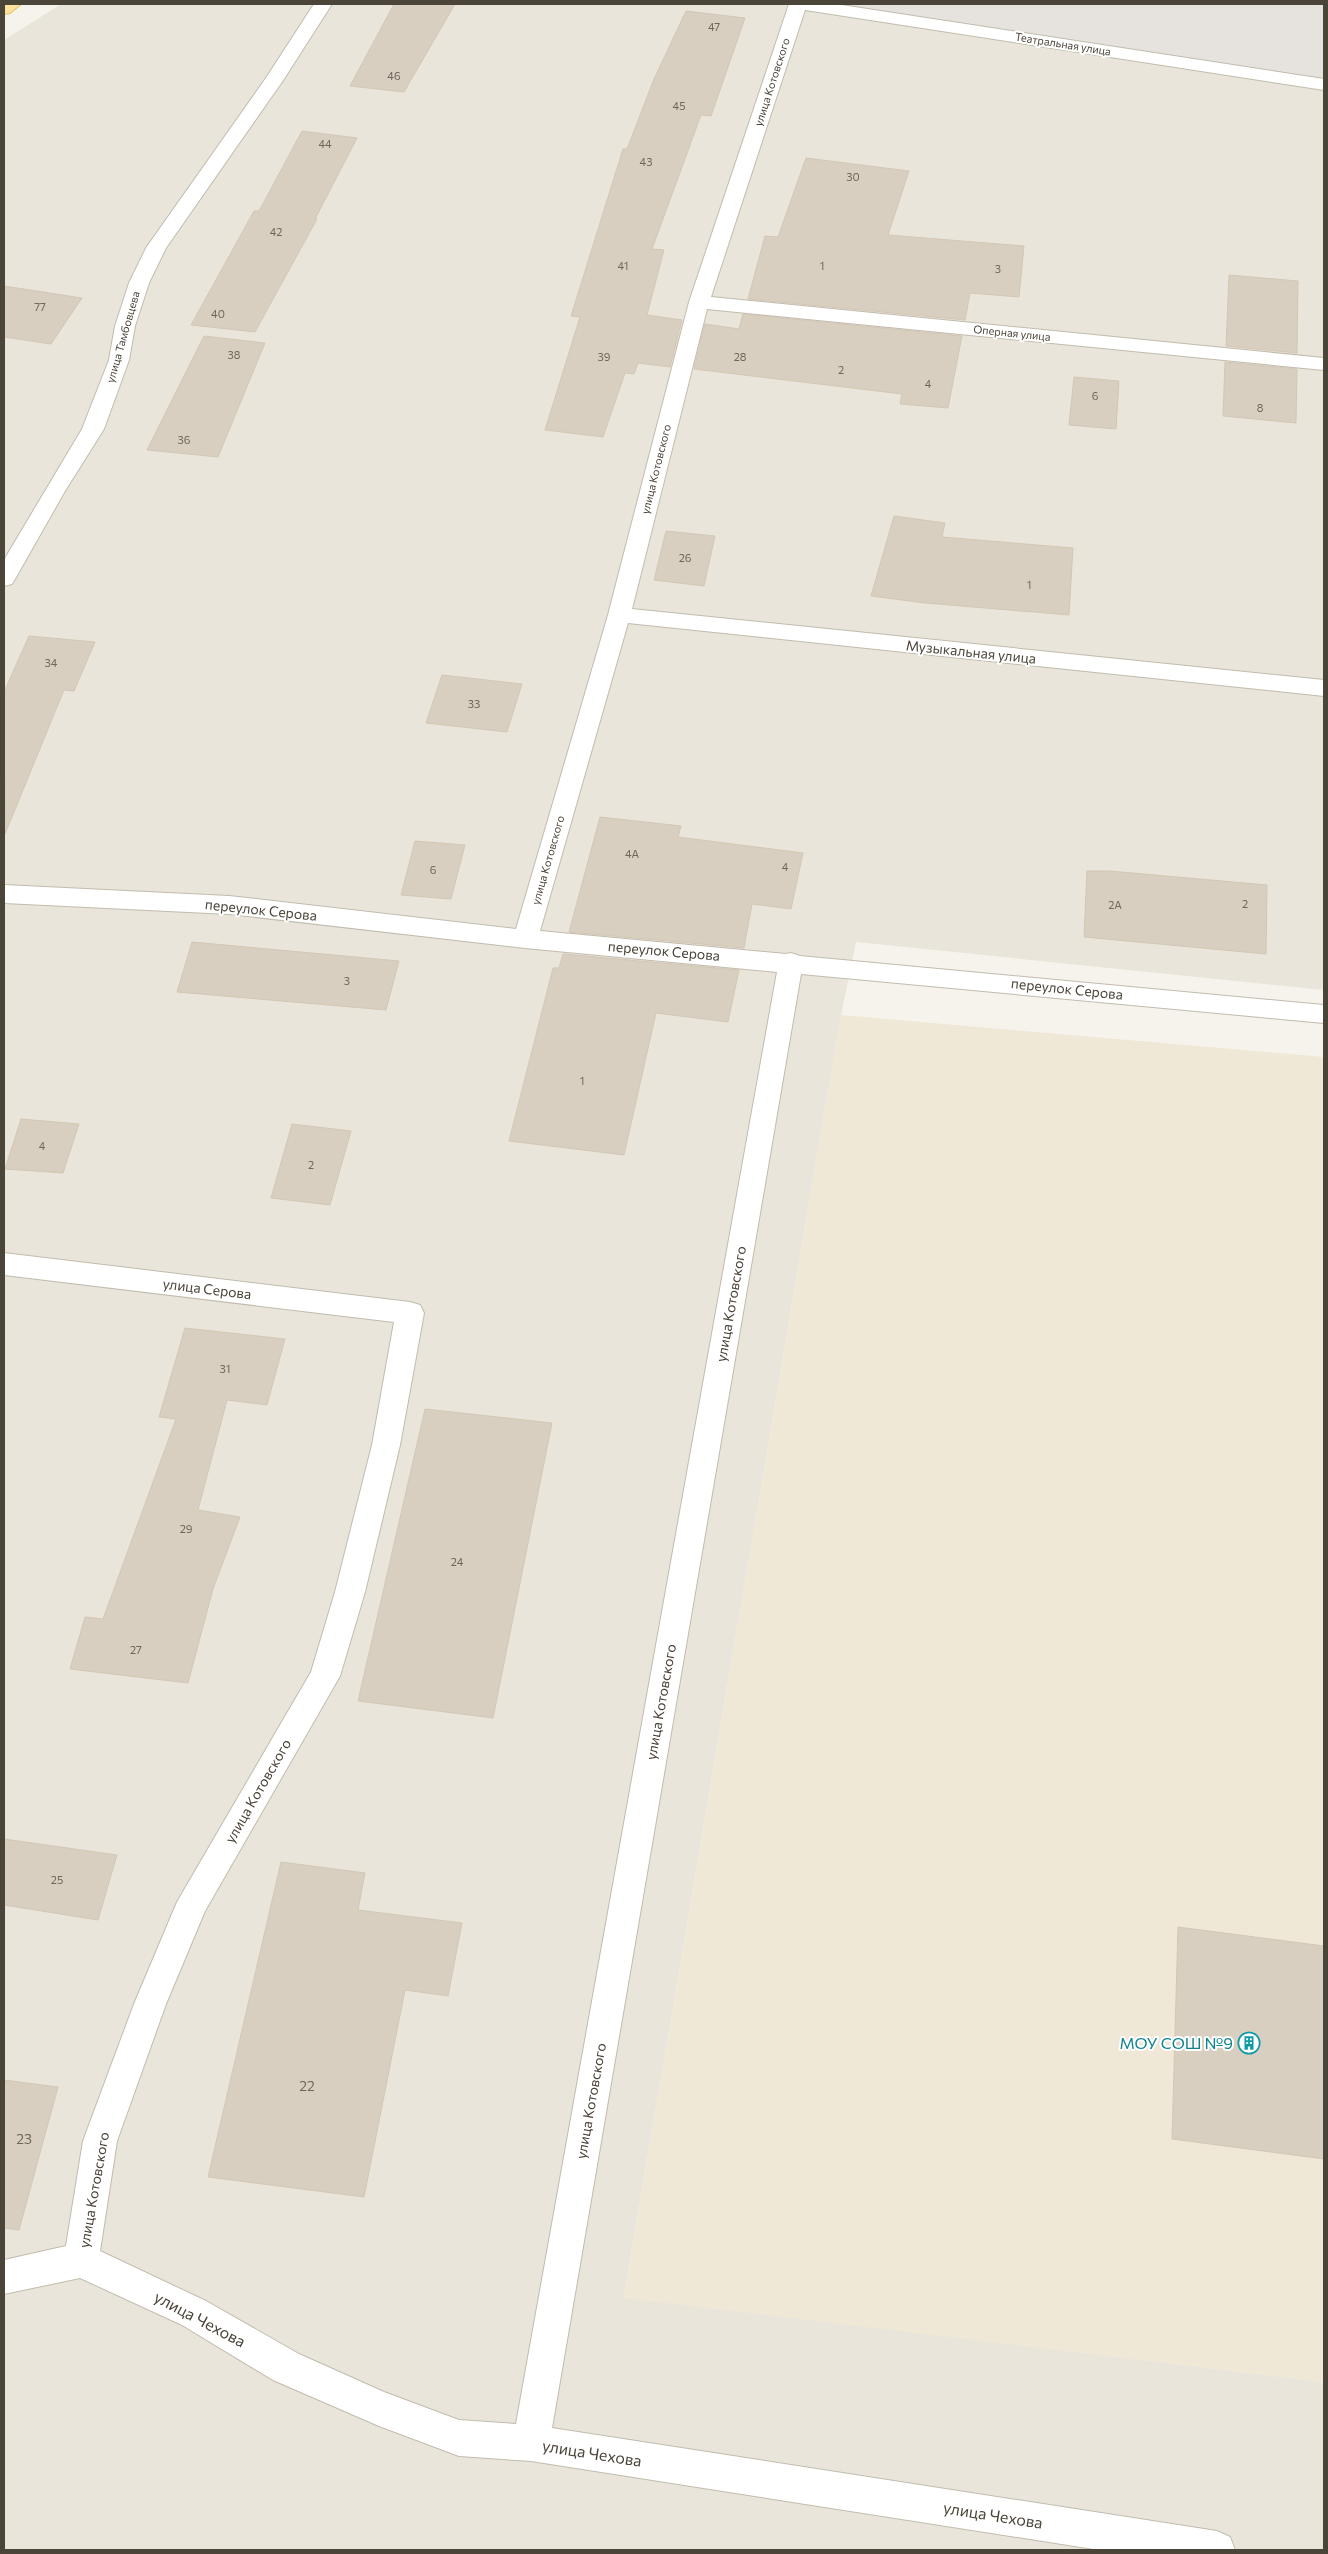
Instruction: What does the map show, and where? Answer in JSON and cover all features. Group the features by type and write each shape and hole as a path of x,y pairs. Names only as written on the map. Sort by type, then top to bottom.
{"main road":[{"path":"4,9 12,4"}],"street":[{"name":"улица Тамбовцева","path":"4,578 54,491 93,429 119,360 125,326 138,283 156,248 270,86 323,4"},
{"name":"Театральная улица","path":"800,4 1324,85"},
{"name":"улица Котовского","path":"525,939 619,616 699,302 800,4"},
{"name":"Оперная улица","path":"699,302 1324,364"},
{"name":"Музыкальная улица","path":"619,616 1324,688"},
{"name":"переулок Серова","path":"4,894 229,905 525,939 791,962 1324,1014"},
{"name":"улица Котовского","path":"531,2443 791,962"},
{"name":"улица Серова","path":"4,1264 410,1313"},
{"name":"улица Котовского","path":"81,2260 100,2141 150,2004 193,1902 325,1676 350,1592 383,1454 410,1313"},
{"name":"улица Чехова","path":"81,2260 194,2313 286,2367 380,2408 459,2438 531,2443 1216,2550"},
{"path":"4,2277 81,2260"}],"shaded area":[{"path":"61,4 818,4 1324,83 1324,990 856,942 841,1015 624,2297 1324,2382 1324,2550 4,2550 4,40"},
{"path":"819,4 1324,4 1324,83"},
{"path":"841,1015 1324,1057 1324,2382 624,2298"}],"building":[{"path":"394,4 455,4 404,92 350,86"},
{"path":"686,11 745,18 711,116 701,115 652,249 664,250 647,315 682,320 670,367 638,363 634,374 625,373 603,437 545,430 580,317 571,316 623,149 627,149 654,79"},
{"path":"302,131 357,138 315,219 317,219 255,332 191,325 254,211 259,211"},
{"path":"806,158 909,171 888,235 1024,246 1019,297 970,293 965,320 748,299 765,236 778,237"},
{"path":"1229,275 1298,281 1297,353 1226,346"},
{"path":"4,286 82,298 51,344 4,337"},
{"path":"743,314 962,336 948,408 900,404 902,394 694,369 705,324 739,329"},
{"path":"204,336 265,343 218,457 147,450"},
{"path":"1225,362 1297,369 1296,423 1223,416"},
{"path":"1074,377 1119,381 1116,429 1069,425"},
{"path":"894,516 945,523 942,537 1073,548 1069,615 925,603 871,596"},
{"path":"666,531 715,536 704,586 654,580"},
{"path":"29,636 95,642 74,691 64,690 5,834 4,692"},
{"path":"442,675 522,684 507,732 426,723"},
{"path":"600,817 681,826 678,837 803,853 791,909 752,904 744,948 569,932"},
{"path":"415,841 465,845 451,899 401,895"},
{"path":"1087,871 1110,871 1267,885 1266,954 1084,937"},
{"path":"192,942 399,961 386,1010 177,992"},
{"path":"563,954 739,970 728,1022 656,1013 624,1155 509,1141 553,968 559,968"},
{"path":"21,1119 79,1124 63,1173 5,1169"},
{"path":"292,1124 351,1131 330,1205 271,1198"},
{"path":"185,1328 285,1339 267,1405 227,1400 198,1510 240,1517 213,1589 188,1683 70,1669 85,1617 103,1619 176,1419 159,1417"},
{"path":"425,1409 552,1423 493,1718 358,1701"},
{"path":"4,1839 117,1855 98,1920 4,1905"},
{"path":"281,1862 365,1873 358,1910 462,1923 448,1996 405,1990 364,2197 208,2177"},
{"name":"МОУ СОШ №9","path":"1178,1927 1324,1946 1324,2159 1172,2139"},
{"path":"4,2080 58,2087 19,2230 4,2228"}],"place":[{"name":"МОУ СОШ №9","path":"1249,2043"}]}
